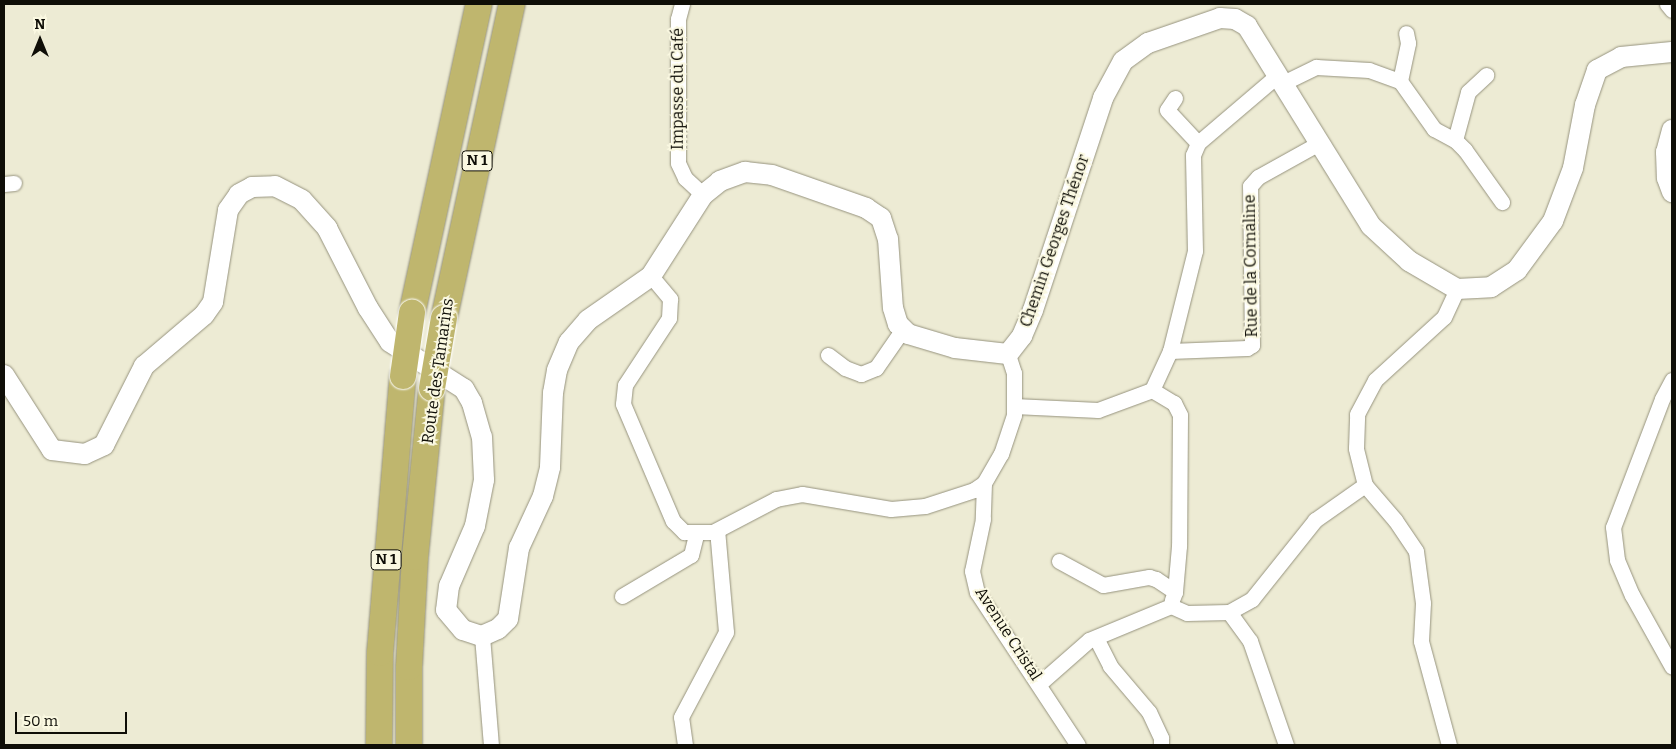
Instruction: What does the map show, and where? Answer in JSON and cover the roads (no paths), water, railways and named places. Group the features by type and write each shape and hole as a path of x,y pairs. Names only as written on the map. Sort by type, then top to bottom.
{"highway":[{"name":"Route des Tamarins","path":"379,745 380,653 402,376 412,313 479,4"},
{"name":"Route des Tamarins","path":"409,745 409,667 415,557 438,382 444,318 512,4"}],"street":[{"name":"Impasse du Café","path":"682,4 678,19 678,163 685,178 703,195"},
{"path":"1667,4 1672,10"},
{"name":"Chemin Georges Thénor","path":"1008,354 1022,336 1033,310 1103,98 1123,61 1148,43 1220,18 1235,19 1247,26 1371,226 1388,245 1457,290"},
{"path":"1400,81 1408,43 1406,33"},
{"path":"1449,745 1421,641 1423,602 1416,551 1395,520 1365,485 1356,448 1357,414 1375,380 1444,317 1457,290 1490,287 1517,270 1553,221 1573,168 1584,105 1597,70 1621,57 1672,52"},
{"path":"1014,406 1098,410 1152,390 1170,351 1198,236 1192,166 1198,143 1280,79 1316,67 1369,70 1400,81 1434,129 1455,140 1502,202"},
{"path":"1455,140 1468,92 1486,75"},
{"path":"1174,98 1167,110 1198,143"},
{"path":"1672,130 1666,152 1667,178 1672,192"},
{"name":"Rue de la Cornaline","path":"1170,351 1247,348 1252,345 1250,186 1258,177 1319,143"},
{"path":"4,375 52,450 85,454 104,445 144,366 204,315 213,302 228,210 239,194 252,187 275,186 302,200 327,228 368,308 390,342 438,382 464,389 472,403 482,437 484,480 475,526 449,586 446,610 463,630 482,636 498,629 508,619 519,548 543,496 550,467 553,393 557,370 569,342 588,320 652,276 703,195 720,181 745,172 772,175 866,208 881,218 888,239 892,308 902,329 908,334 955,348 1008,354 1014,373 1014,415 1001,454 984,484 953,499 925,506 891,508 802,494 776,499 717,530 696,535 684,532 673,521 623,404 625,385 669,318 670,299 652,276"},
{"path":"828,355 845,368 861,374 876,368 902,329"},
{"path":"1672,380 1662,399 1613,527 1617,560 1624,578 1672,667"},
{"path":"1152,390 1174,403 1180,416 1179,546 1173,599"},
{"name":"Avenue Cristal","path":"984,484 983,519 972,570 978,592 1040,683 1078,745"},
{"path":"1059,561 1103,585 1149,577 1187,613 1230,612 1252,599 1315,520 1365,485"},
{"path":"685,745 681,717 726,632 717,530"},
{"path":"622,596 691,555 696,535"},
{"path":"1040,683 1096,638 1173,599"},
{"path":"1230,612 1250,641 1286,745"},
{"path":"482,636 491,745"},
{"path":"1096,638 1110,666 1149,712 1161,738 1161,745"}]}
